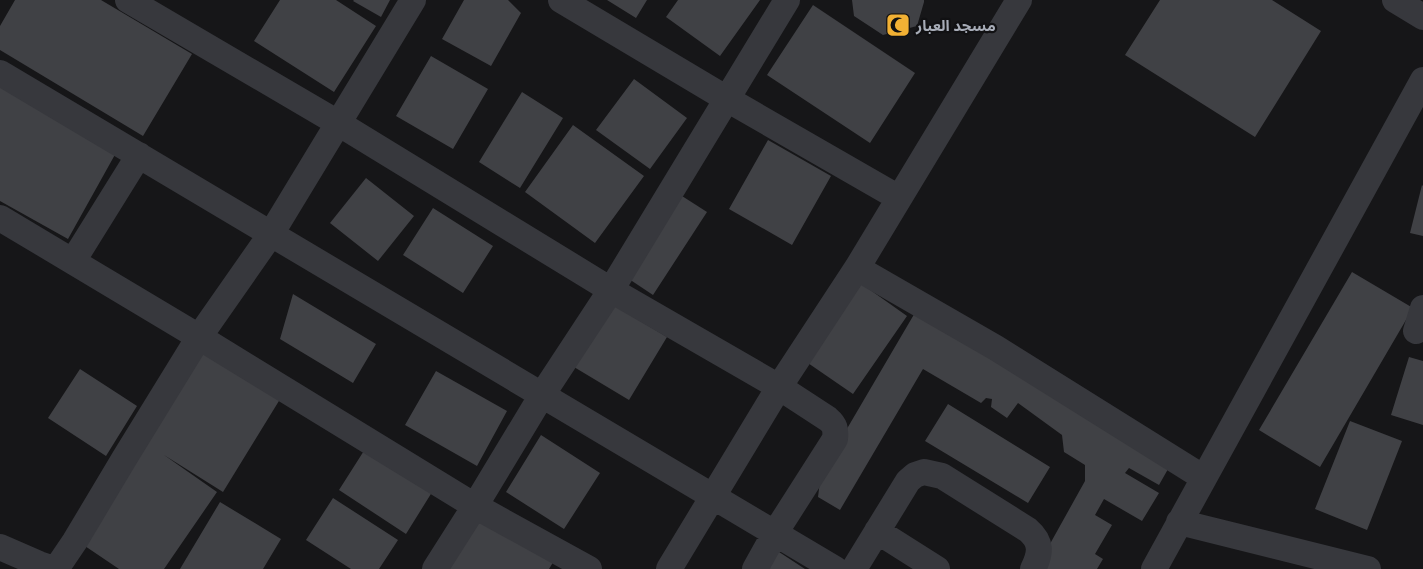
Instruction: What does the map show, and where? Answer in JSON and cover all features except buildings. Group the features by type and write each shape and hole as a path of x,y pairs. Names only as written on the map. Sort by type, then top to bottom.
{"street":[{"path":"128,0 338,123 611,290 779,387 835,424 835,439 755,569"},
{"path":"0,548 55,569 76,541 199,337 271,234 413,0"},
{"path":"561,0 727,99 899,198"},
{"path":"435,569 476,506 542,395 611,290 787,0"},
{"path":"1395,0 1423,17"},
{"path":"669,569 779,387 857,268 1011,3"},
{"path":"0,73 835,569"},
{"path":"1154,569 1423,80"},
{"path":"73,262 139,155"},
{"path":"0,218 476,506 589,569"},
{"path":"857,268 996,348 1204,478"},
{"path":"854,569 908,481 915,475 924,472 942,476 1034,535 1038,542 1039,553 1033,569"},
{"path":"1179,522 1368,569"},
{"path":"877,531 937,569"}],"place":[{"name":"مسجد العبار","path":"898,25"}]}
